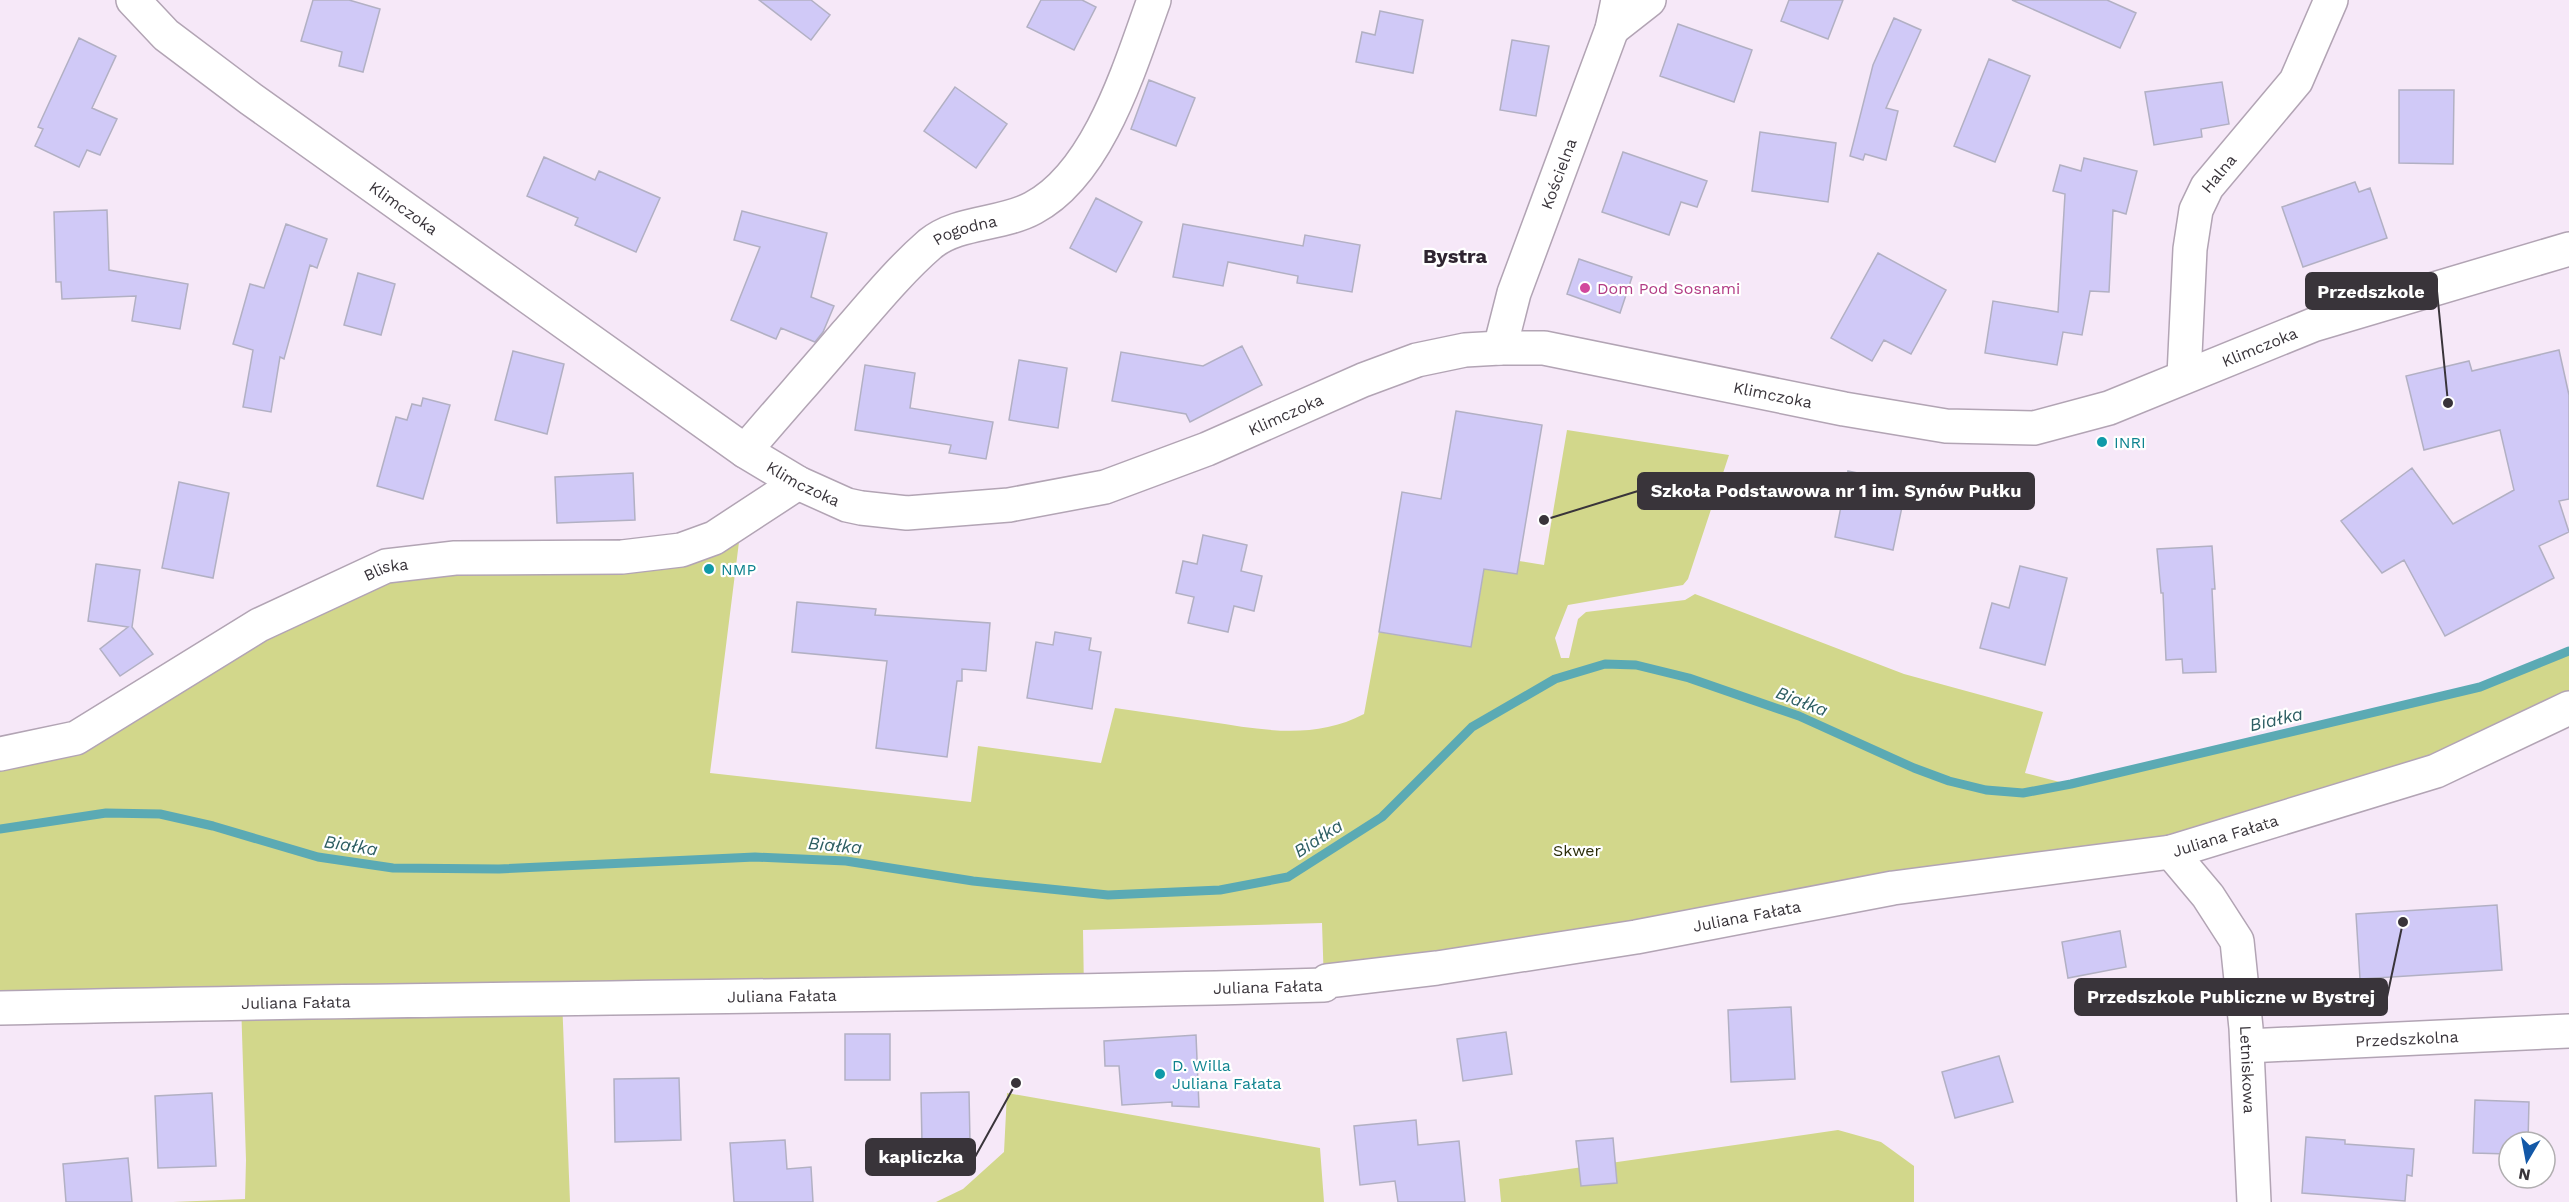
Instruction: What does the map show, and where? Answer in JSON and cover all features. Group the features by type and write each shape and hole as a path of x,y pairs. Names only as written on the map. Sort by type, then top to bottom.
{"street":[{"name":"Klimczoka","path":"133,0 166,35 251,99 745,451 798,483 847,505 894,513 956,511 1009,505 1105,487 1207,449 1363,380 1417,360 1465,350 1544,348 1844,409 1946,426 2034,428 2109,408 2313,325 2569,249"},
{"name":"Pogodna","path":"745,451 902,270 933,242 946,234 1031,209 1049,198 1065,184 1098,138 1125,81 1154,0"},
{"path":"1615,15 1649,0"},
{"name":"Halna","path":"2184,376 2190,249 2196,210 2207,188 2296,81 2331,0"},
{"name":"Kościelna","path":"1500,348 1514,293 1615,15"},
{"name":"Bliska","path":"0,754 76,738 259,625 386,566 455,558 622,556 681,550 714,537 798,483"},
{"name":"Juliana Fałata","path":"0,1008 241,1002 1084,992 1324,985 1327,981 1437,968 1636,937 1893,888 2171,852 2436,771 2569,708"},
{"name":"Letniskowa","path":"2171,852 2208,896 2237,941 2247,1046 2254,1202"},
{"name":"Przedszkolna","path":"2247,1046 2569,1031"}],"green space":[{"name":"Skwer","path":"1567,430 1729,455 1688,579 1683,585 1568,605 1555,638 1561,658 1569,658 1578,619 1586,612 1685,600 1695,594 1904,674 2043,712 2025,773 2071,785 2480,691 2569,653 2569,709 2171,852 1324,985 1322,923 1083,930 1084,992 562,998 570,1202 173,1202 245,1199 241,1002 0,1008 0,754 12,753 386,566 622,557 742,518 710,773 971,802 978,746 1101,763 1115,708 1250,728 1289,731 1327,727 1364,714 1379,632 1471,647 1484,569 1517,574 1519,561 1544,565"},
{"path":"1007,1093 1320,1148 1324,1202 936,1202 963,1189 1004,1152"},
{"path":"1838,1130 1881,1142 1914,1166 1914,1202 1501,1202 1499,1179"}],"building":[{"path":"313,0 349,0 380,9 363,72 339,66 342,52 301,41"},
{"path":"759,0 811,0 830,15 811,40"},
{"path":"1041,0 1082,0 1096,7 1074,50 1027,27"},
{"path":"1789,0 1843,0 1828,39 1781,21"},
{"path":"2012,0 2107,0 2136,13 2120,48"},
{"path":"1380,11 1423,20 1413,73 1356,62 1362,32 1375,35"},
{"path":"1894,18 1921,30 1886,108 1898,111 1886,160 1865,154 1863,160 1850,156 1873,65"},
{"path":"1678,24 1752,50 1734,102 1660,76"},
{"path":"79,38 116,56 92,108 117,119 100,155 87,150 79,167 35,146 43,129 38,127"},
{"path":"1512,40 1549,46 1536,116 1500,110"},
{"path":"1989,59 2030,76 1995,162 1954,146"},
{"path":"1149,80 1195,98 1176,146 1131,129"},
{"path":"2222,82 2229,124 2201,129 2202,137 2154,145 2145,92"},
{"path":"955,87 1007,124 976,168 924,131"},
{"path":"2399,90 2454,90 2453,164 2399,163"},
{"path":"1760,132 1836,143 1828,202 1752,191"},
{"path":"1623,152 1707,181 1697,207 1681,202 1669,235 1602,212"},
{"path":"544,157 595,180 599,171 660,198 636,252 575,225 578,218 527,196"},
{"path":"2084,158 2137,171 2126,214 2113,210 2109,292 2090,291 2082,335 2063,332 2057,365 1985,353 1993,301 2058,312 2065,194 2053,191 2060,165 2081,171"},
{"path":"2355,182 2359,192 2370,188 2387,238 2303,267 2282,207"},
{"path":"1096,198 1142,222 1116,272 1070,248"},
{"path":"107,210 109,270 188,284 180,329 132,321 136,296 62,299 61,282 56,282 54,212"},
{"path":"742,211 827,233 811,297 834,306 823,332 815,342 781,328 776,339 731,320 760,247 734,240"},
{"path":"286,224 327,239 317,268 310,265 284,359 280,357 271,412 243,407 253,350 233,344 250,284 264,288"},
{"path":"1183,224 1303,246 1305,235 1360,245 1352,292 1297,283 1298,276 1228,262 1223,286 1173,277"},
{"path":"1878,253 1946,290 1911,354 1884,340 1872,361 1831,338"},
{"path":"1579,259 1632,277 1620,313 1567,294"},
{"path":"358,273 395,284 381,335 344,325"},
{"path":"1242,346 1262,385 1190,422 1186,414 1112,401 1121,352 1203,366"},
{"path":"2559,350 2569,395 2569,499 2559,501 2569,532 2539,546 2554,578 2445,636 2404,560 2382,573 2341,521 2412,468 2453,524 2514,490 2500,430 2424,450 2406,376 2469,361 2472,371"},
{"path":"513,351 564,364 547,434 495,420"},
{"path":"1019,360 1067,368 1058,428 1009,420"},
{"path":"865,365 915,373 910,408 993,422 986,459 949,453 951,445 855,430"},
{"path":"423,398 450,405 423,499 377,486 396,417 407,420 412,404 421,406"},
{"path":"1456,411 1542,425 1517,574 1484,569 1471,647 1379,632 1402,492 1441,499"},
{"path":"1848,471 1907,483 1893,550 1835,537"},
{"path":"633,473 635,520 557,523 555,477"},
{"path":"179,482 229,493 213,578 162,568"},
{"path":"1203,535 1247,545 1241,571 1262,576 1254,611 1234,606 1228,632 1188,623 1194,597 1176,593 1183,561 1197,564"},
{"path":"2212,546 2216,672 2183,673 2182,659 2166,660 2163,593 2161,593 2157,549"},
{"path":"96,564 140,570 132,627 153,654 120,676 100,649 128,627 88,621"},
{"path":"2020,566 2067,578 2045,665 1980,648 1992,603 2009,608"},
{"path":"797,602 876,609 875,615 990,623 986,671 962,669 962,681 957,681 947,757 876,748 887,661 792,652"},
{"path":"1055,632 1091,638 1089,650 1101,652 1092,709 1027,698 1036,642 1053,645"},
{"path":"2497,905 2502,970 2360,979 2356,914"},
{"path":"2120,931 2126,967 2068,978 2062,942"},
{"path":"1791,1007 1795,1079 1731,1082 1728,1010"},
{"path":"1506,1032 1512,1074 1463,1081 1457,1039"},
{"path":"845,1034 890,1034 890,1080 845,1080"},
{"name":"D. Willa Juliana Fałata","path":"1196,1035 1199,1107 1172,1106 1172,1102 1122,1105 1119,1066 1105,1066 1104,1041"},
{"path":"1999,1056 2013,1102 1955,1118 1942,1072"},
{"path":"679,1078 681,1140 615,1142 614,1079"},
{"path":"969,1092 970,1141 922,1143 921,1093"},
{"path":"212,1093 216,1166 158,1168 155,1096"},
{"path":"2475,1100 2529,1102 2528,1130 2497,1130 2497,1154 2473,1153"},
{"path":"1416,1120 1418,1145 1459,1141 1465,1202 1398,1202 1395,1181 1360,1185 1354,1126"},
{"path":"2306,1137 2345,1140 2345,1144 2414,1149 2412,1176 2407,1175 2405,1201 2302,1193"},
{"path":"1613,1138 1617,1183 1581,1186 1576,1141"},
{"path":"785,1140 787,1169 811,1167 813,1202 734,1202 730,1143"},
{"path":"128,1158 132,1202 66,1202 63,1164"}],"waterway":[{"name":"Białka","path":"0,829 106,813 160,814 213,826 318,857 393,868 499,869 755,857 846,861 973,881 1108,895 1220,890 1288,877 1382,817 1472,727 1555,679 1605,664 1636,665 1689,678 1799,716 1914,768 1949,781 1986,790 2023,793 2071,784 2480,687 2569,651"}],"place":[{"name":"Dom Pod Sosnami","path":"1585,288"},
{"name":"Przedszkole","path":"2448,403"},
{"name":"INRI","path":"2102,442"},
{"name":"Szkoła Podstawowa nr 1 im. Synów Pułku","path":"1544,520"},
{"name":"NMP","path":"709,569"},
{"name":"Przedszkole Publiczne w Bystrej","path":"2403,922"},
{"name":"D. Willa Juliana Fałata","path":"1160,1074"},
{"name":"kapliczka","path":"1016,1083"}],"district":[{"name":"Bystra","path":"1455,256"}]}
